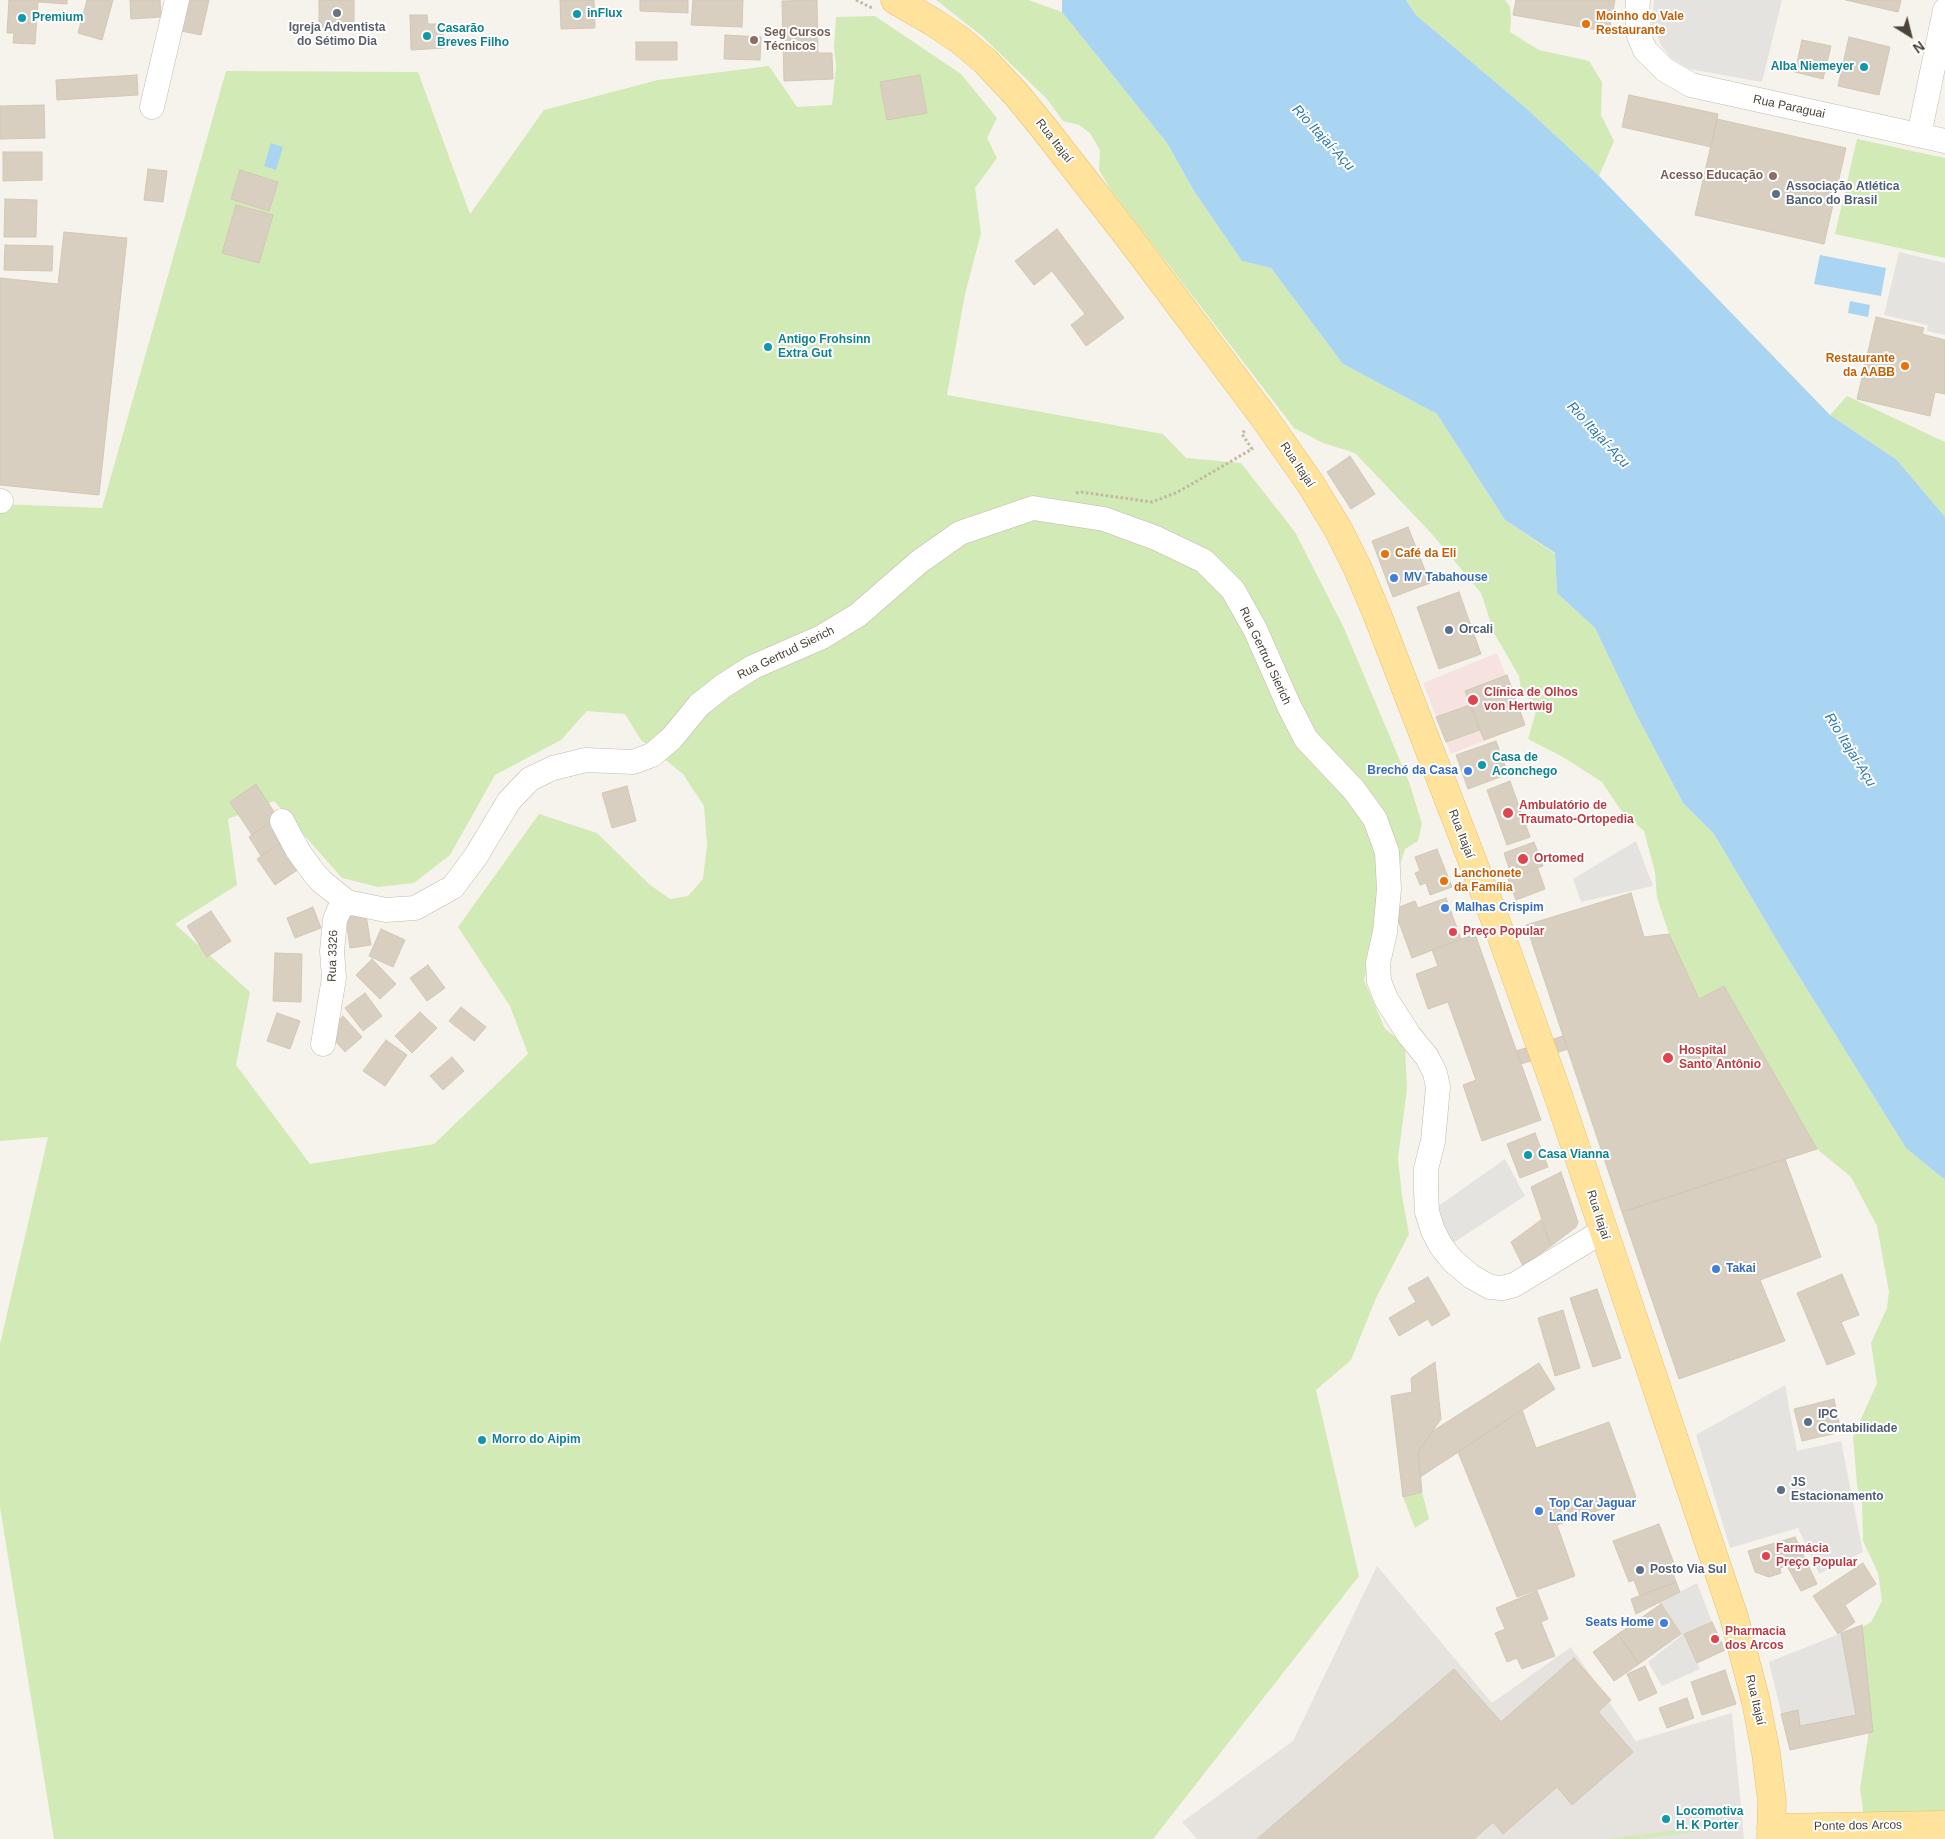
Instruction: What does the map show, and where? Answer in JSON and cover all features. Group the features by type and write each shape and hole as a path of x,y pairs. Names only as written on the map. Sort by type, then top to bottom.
{"main road":[{"name":"Rua Itajaí","path":"894,0 960,40 985,62 1016,94 1128,236 1263,416 1310,482 1338,529 1377,614 1501,935 1557,1092 1734,1618 1756,1702 1766,1752 1770,1781 1771,1833"},
{"name":"Ponte dos Arcos","path":"1771,1833 1831,1827 1945,1825"}],"street":[{"path":"152,107 177,0"},
{"name":"Rua Paraguai","path":"1638,0 1639,36 1645,50 1664,70 1691,85 1945,141"},
{"path":"1919,135 1945,10"},
{"name":"Rua Gertrud Sierich","path":"282,821 298,851 314,873 347,902 386,910 415,908 453,887 476,856 509,801 530,779 553,768 586,760 633,762 652,755 672,738 698,705 723,686 753,667 822,637 858,615 919,562 960,533 1033,508 1104,519 1156,538 1204,561 1233,590 1255,629 1288,706 1306,739 1354,790 1375,819 1387,852 1389,889 1385,932 1378,963 1379,981 1386,999 1409,1035 1427,1056 1435,1073 1438,1087 1433,1141 1426,1169 1428,1212 1437,1238 1453,1262 1472,1277 1490,1287 1502,1288 1514,1285 1603,1231"},
{"name":"Rua 3326","path":"323,1044 334,978 332,951 335,920 339,910 347,902"}],"path":[{"path":"1152,502 1178,492 1252,450 1253,448 1242,434 1249,426"}],"shaded area":[{"path":"1654,0 1782,0 1762,82 1689,69 1671,58 1661,45 1652,25"},
{"path":"1899,252 1945,263 1945,335 1927,331 1928,325 1884,315"},
{"name":"Clínica de Olhos von Hertwig","path":"1497,653 1525,725 1451,754 1423,683"},
{"path":"1636,841 1653,886 1581,902 1573,879"},
{"path":"1505,1159 1525,1196 1453,1243 1445,1230 1437,1207"},
{"name":"JS Estacionamento","path":"1785,1385 1797,1451 1841,1441 1863,1552 1819,1574 1798,1528 1730,1548 1696,1435"},
{"path":"1377,1566 1492,1703 1571,1647 1636,1741 1732,1713 1744,1839 1197,1839 1182,1822 1293,1741"},
{"path":"1697,1583 1712,1622 1684,1634 1700,1669 1662,1686 1648,1662 1682,1635 1659,1603"},
{"path":"1862,1625 1873,1732 1790,1750 1769,1662"}],"green space":[{"path":"936,0 1028,0 1062,12 1167,143 1194,191 1242,261 1271,268 1343,364 1437,414 1505,520 1555,554 1557,593 1595,628 1636,714 1683,803 1714,834 1782,949 1906,1148 1945,1180 1945,1839 1860,1839 1863,1809 1860,1789 1871,1718 1857,1630 1871,1622 1882,1601 1878,1573 1863,1541 1862,1503 1857,1485 1853,1437 1877,1383 1871,1343 1887,1308 1889,1292 1877,1226 1851,1177 1817,1149 1724,986 1699,999 1669,934 1657,898 1655,872 1644,831 1620,809 1602,782 1563,757 1528,739 1537,708 1521,689 1519,676 1494,633 1481,593 1431,533 1355,453 1323,443 1294,428 1109,187 1099,170 1100,150 1090,133 1079,125 1063,121 1047,99 982,36"},
{"path":"1406,0 1505,0 1510,7 1510,32 1539,50 1589,61 1602,82 1601,115 1614,141 1599,176 1526,108 1416,15"},
{"path":"875,16 961,74 997,118 987,138 997,158 975,188 981,233 965,294 947,395 1163,434 1186,458 1241,463 1295,532 1344,628 1409,782 1422,824 1418,841 1405,849 1364,980 1385,1029 1405,1044 1407,1089 1398,1158 1409,1234 1376,1298 1351,1360 1316,1390 1359,1576 1153,1839 54,1839 0,1507 0,1344 48,1137 0,1141 0,504 102,508 226,71 418,72 470,214 544,110 658,80 769,66 797,107 832,105 836,67 834,48 836,17","holes":["587,711 625,714 641,740 683,774 704,806 707,844 703,879 688,896 670,899 649,884 597,833 539,814 458,927 510,1006 528,1054 434,1144 310,1164 236,1065 250,992 175,924 237,885 228,819 274,801 342,878 378,887 414,883 450,855 495,775 561,740"]},
{"path":"1857,139 1945,158 1945,258 1835,234"},
{"path":"1847,396 1945,442 1945,517 1897,460 1830,415"},
{"path":"1422,1492 1429,1519 1415,1528 1403,1497"},
{"path":"1709,1826 1709,1830 1639,1839 1607,1839"}],"water":[{"name":"Rio Itajaí-Açu","path":"1062,0 1406,0 1416,15 1526,108 1599,176 1830,415 1897,460 1945,517 1945,1180 1906,1148 1782,949 1714,834 1683,803 1636,714 1595,628 1557,593 1555,553 1505,520 1437,414 1343,364 1271,268 1242,261 1194,191 1167,143 1062,12"},
{"path":"271,143 283,147 276,170 264,166"},
{"path":"1820,255 1886,268 1881,296 1814,284"},
{"path":"1850,301 1870,305 1868,317 1848,313"}],"building":[{"name":"Premium","path":"9,0 67,0 67,4 38,2 35,44 13,43 14,33 7,33"},
{"path":"87,0 113,0 102,40 78,33"},
{"path":"130,0 160,0 161,17 131,19"},
{"path":"183,0 209,0 201,35 176,30"},
{"name":"Igreja Adventista do Sétimo Dia","path":"319,0 354,0 354,27 319,27"},
{"name":"inFlux","path":"560,0 594,0 595,28 561,29"},
{"path":"640,0 688,0 688,13 640,11"},
{"path":"693,0 743,0 742,27 691,25"},
{"path":"817,0 818,53 832,53 833,79 784,81 782,1"},
{"name":"Moinho do Vale Restaurante","path":"1516,0 1615,0 1609,32 1513,15"},
{"path":"1846,0 1901,0 1898,12"},
{"name":"Casarão Breves Filho","path":"410,15 427,15 428,24 443,24 444,48 411,50"},
{"path":"725,35 761,37 760,60 724,59"},
{"name":"Alba Niemeyer","path":"1849,37 1890,47 1879,95 1838,86"},
{"path":"1802,40 1831,46 1823,79 1795,72"},
{"path":"636,42 677,42 677,60 636,60"},
{"path":"137,75 138,95 57,100 56,80"},
{"path":"920,75 927,113 887,120 880,82"},
{"path":"1629,95 1718,114 1711,147 1622,127"},
{"path":"44,105 45,138 0,139 0,106"},
{"path":"1717,119 1846,148 1824,244 1695,215"},
{"path":"3,152 42,152 42,180 3,181"},
{"path":"148,169 167,171 163,202 144,200"},
{"path":"240,170 278,182 269,211 231,199"},
{"path":"5,199 37,200 36,237 4,237"},
{"path":"236,205 273,215 259,263 222,253"},
{"path":"1057,229 1124,318 1086,346 1071,325 1085,314 1052,271 1034,285 1015,261"},
{"path":"64,232 127,238 99,495 0,485 0,278 58,284"},
{"path":"5,245 53,246 52,271 4,270"},
{"name":"Restaurante da AABB","path":"1876,317 1924,328 1922,334 1945,340 1945,394 1935,392 1930,416 1857,399"},
{"path":"1350,456 1375,494 1351,509 1327,472"},
{"path":"1408,527 1430,583 1393,597 1372,541"},
{"name":"Orcali","path":"1459,592 1481,654 1439,669 1417,607"},
{"path":"1507,675 1525,725 1484,740 1465,691"},
{"path":"1470,705 1480,730 1446,742 1436,717"},
{"name":"Casa de Aconchego","path":"1496,741 1508,774 1468,789 1456,755"},
{"name":"Ambulatório de Traumato-Ortopedia","path":"1510,781 1530,837 1507,845 1487,790"},
{"path":"256,784 278,818 252,835 230,802"},
{"path":"627,786 636,821 612,828 602,793"},
{"path":"269,823 282,842 261,856 249,837"},
{"path":"282,842 299,869 275,885 257,859"},
{"name":"Ortomed","path":"1534,842 1543,866 1512,877 1504,853"},
{"path":"1437,849 1452,887 1430,895 1426,883 1420,885 1415,873 1420,871 1415,857"},
{"path":"1538,869 1545,889 1516,900 1508,879"},
{"name":"Hospital Santo Antônio","path":"1631,893 1644,937 1669,934 1699,999 1724,986 1817,1149 1622,1212 1526,925"},
{"path":"1446,898 1461,939 1412,958 1394,909 1415,901 1418,908"},
{"path":"313,907 321,928 295,938 287,918"},
{"path":"365,909 371,945 350,948 345,911"},
{"path":"211,911 231,941 207,957 187,926"},
{"path":"381,929 405,940 393,967 369,956"},
{"path":"1475,934 1541,1120 1482,1141 1463,1085 1476,1080 1448,1002 1428,1009 1416,974 1438,966 1432,950"},
{"path":"275,953 302,954 301,1002 273,1001"},
{"path":"372,959 396,984 380,999 356,975"},
{"path":"428,965 445,988 427,1001 410,978"},
{"path":"365,993 382,1016 363,1031 345,1008"},
{"path":"461,1007 486,1027 474,1041 449,1021"},
{"path":"420,1012 437,1028 412,1053 395,1036"},
{"path":"277,1013 300,1021 290,1049 267,1041"},
{"path":"343,1016 362,1037 345,1052 327,1032"},
{"path":"1563,1036 1568,1049 1521,1064 1516,1051"},
{"path":"386,1040 407,1055 385,1086 363,1071"},
{"path":"452,1057 464,1071 443,1090 430,1076"},
{"name":"Casa Vianna","path":"1535,1133 1548,1167 1520,1178 1507,1144"},
{"name":"Takai","path":"1785,1159 1821,1257 1760,1280 1785,1341 1679,1379 1622,1212"},
{"path":"1561,1172 1578,1222 1576,1227 1551,1246 1531,1187"},
{"path":"1541,1220 1551,1246 1523,1266 1511,1242"},
{"path":"1842,1274 1859,1315 1841,1322 1855,1354 1827,1365 1797,1293"},
{"path":"1428,1277 1450,1315 1432,1326 1428,1319 1399,1336 1389,1318 1416,1302 1408,1288"},
{"path":"1597,1289 1621,1358 1593,1367 1570,1298"},
{"path":"1563,1310 1580,1368 1555,1376 1538,1318"},
{"path":"1435,1362 1441,1419 1418,1452 1422,1492 1403,1497 1391,1396 1412,1392 1411,1378"},
{"path":"1539,1363 1555,1389 1420,1477 1418,1452 1433,1431"},
{"path":"1834,1399 1841,1432 1802,1441 1794,1409"},
{"name":"Top Car Jaguar Land Rover","path":"1522,1410 1536,1448 1609,1422 1636,1497 1557,1525 1575,1576 1517,1597 1458,1452"},
{"path":"1659,1524 1675,1566 1671,1568 1676,1582 1640,1596 1634,1580 1629,1582 1613,1541"},
{"path":"1795,1537 1817,1584 1801,1591 1787,1566 1780,1568 1781,1573 1769,1577 1755,1572 1748,1551"},
{"path":"1863,1563 1876,1584 1845,1605 1855,1622 1838,1634 1813,1596"},
{"path":"1676,1582 1680,1592 1636,1614 1631,1599"},
{"path":"1537,1591 1548,1619 1541,1622 1555,1656 1522,1669 1517,1658 1507,1662 1495,1633 1505,1629 1496,1608"},
{"path":"1661,1604 1681,1634 1639,1664 1618,1634"},
{"path":"1712,1622 1725,1650 1697,1663 1684,1634"},
{"path":"1862,1625 1873,1732 1790,1750 1781,1714 1798,1710 1800,1726 1856,1715 1841,1633"},
{"path":"1618,1634 1639,1664 1614,1681 1593,1652"},
{"path":"1574,1658 1611,1700 1598,1712 1633,1752 1572,1805 1557,1787 1503,1834 1493,1822 1474,1839 1257,1839 1454,1669 1501,1722"},
{"path":"1645,1666 1657,1693 1639,1701 1627,1674"},
{"path":"1725,1670 1736,1704 1702,1715 1691,1682"},
{"path":"1687,1698 1694,1718 1667,1728 1659,1708"}],"place":[{"name":"Igreja Adventista do Sétimo Dia","path":"337,13"},
{"name":"inFlux","path":"577,14"},
{"name":"Premium","path":"22,18"},
{"name":"Moinho do Vale Restaurante","path":"1586,24"},
{"name":"Casarão Breves Filho","path":"427,36"},
{"name":"Seg Cursos Técnicos","path":"754,40"},
{"name":"Alba Niemeyer","path":"1864,67"},
{"name":"Acesso Educação","path":"1773,176"},
{"name":"Associação Atlética Banco do Brasil","path":"1776,194"},
{"name":"Antigo Frohsinn Extra Gut","path":"768,347"},
{"name":"Restaurante da AABB","path":"1905,366"},
{"name":"Café da Eli","path":"1385,554"},
{"name":"MV Tabahouse","path":"1394,578"},
{"name":"Orcali","path":"1449,630"},
{"name":"Clínica de Olhos von Hertwig","path":"1473,700"},
{"name":"Casa de Aconchego","path":"1482,765"},
{"name":"Brechó da Casa","path":"1468,771"},
{"name":"Ambulatório de Traumato-Ortopedia","path":"1508,813"},
{"name":"Ortomed","path":"1523,859"},
{"name":"Lanchonete da Família","path":"1444,881"},
{"name":"Malhas Crispim","path":"1445,908"},
{"name":"Preço Popular","path":"1453,932"},
{"name":"Hospital Santo Antônio","path":"1668,1058"},
{"name":"Casa Vianna","path":"1528,1155"},
{"name":"Takai","path":"1716,1269"},
{"name":"IPC Contabilidade","path":"1808,1422"},
{"name":"Morro do Aipim","path":"482,1440"},
{"name":"JS Estacionamento","path":"1781,1490"},
{"name":"Top Car Jaguar Land Rover","path":"1539,1511"},
{"name":"Farmácia Preço Popular","path":"1766,1556"},
{"name":"Posto Via Sul","path":"1640,1570"},
{"name":"Seats Home","path":"1664,1623"},
{"name":"Pharmacia dos Arcos","path":"1715,1639"},
{"name":"Locomotiva H. K Porter","path":"1666,1819"}]}
